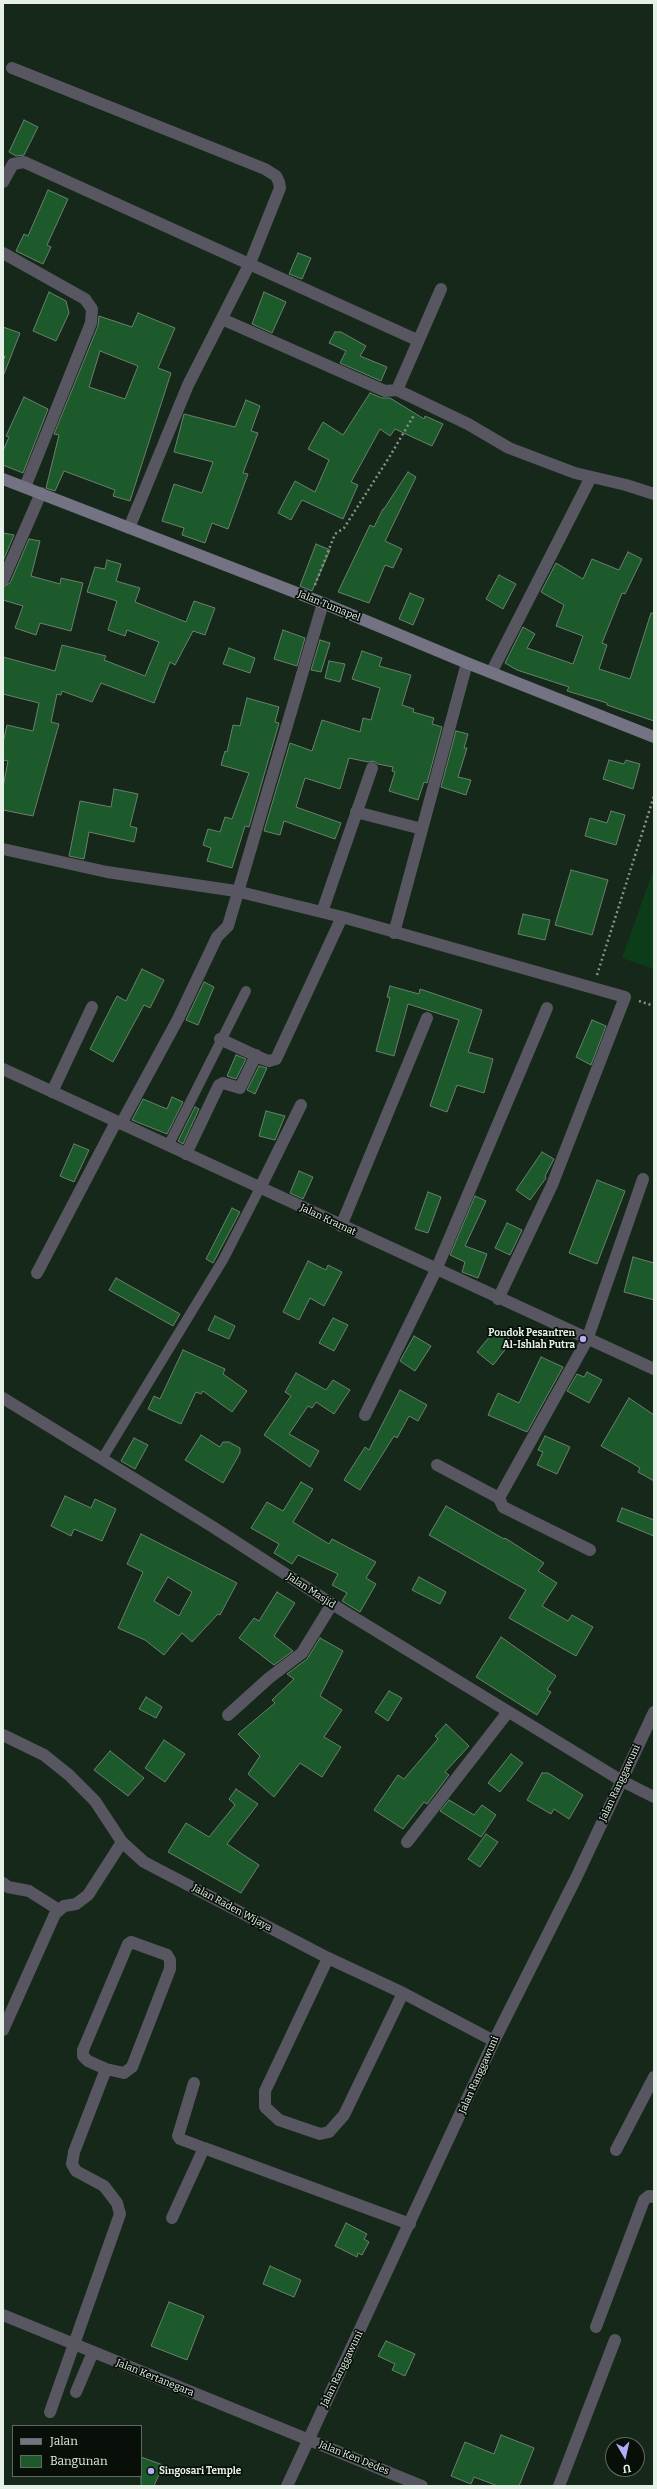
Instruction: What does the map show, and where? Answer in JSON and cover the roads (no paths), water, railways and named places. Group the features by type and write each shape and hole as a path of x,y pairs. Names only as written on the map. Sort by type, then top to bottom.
{"street":[{"path":"12,68 266,169 276,176 280,188 250,263 188,385 129,528"},
{"path":"3,182 12,164 24,162 250,263 417,340"},
{"path":"3,254 86,299 92,309 91,323 25,487"},
{"path":"397,390 417,340 441,289"},
{"path":"222,319 385,391 397,390 468,424 508,448 575,473 654,494"},
{"path":"492,671 591,477"},
{"name":"Jalan Tumapel","path":"3,479 323,603 467,663 492,671 654,737"},
{"path":"3,580 41,493"},
{"path":"37,1273 178,1019 217,937 228,926 236,891 323,603"},
{"path":"394,933 467,663"},
{"path":"322,912 372,768"},
{"path":"356,812 422,829"},
{"path":"3,849 107,872 236,891 342,917 593,990 625,997 552,1185 498,1299"},
{"path":"220,1039 269,1061 276,1059 342,917"},
{"path":"52,1092 92,1007"},
{"path":"365,1414 436,1270 547,1008"},
{"path":"341,1226 427,1018"},
{"path":"186,1154 220,1085 223,1083 240,1088 256,1055"},
{"name":"Jalan Kramat","path":"3,1069 498,1299 654,1369"},
{"path":"260,1188 301,1105"},
{"path":"499,1498 587,1340 643,1179"},
{"name":"Jalan Masjid","path":"3,1398 213,1527 332,1604 508,1712 622,1781 654,1797"},
{"path":"438,1465 499,1498 503,1507 590,1550"},
{"path":"228,1715 268,1678 302,1653 332,1604"},
{"path":"407,1842 508,1712"},
{"name":"Jalan Ranggawuni","path":"287,2486 494,2041 576,1878 654,1712"},
{"name":"Jalan Raden Wijaya","path":"3,1735 44,1755 69,1775 95,1801 122,1842 144,1862 328,1958 403,1993 494,2041"},
{"path":"3,2030 55,1914 64,1906 76,1904 88,1895 122,1842"},
{"path":"3,1884 8,1887 29,1891 59,1910"},
{"path":"134,1942 167,1955 170,1960 170,1969 132,2067 124,2073 106,2069 88,2061 83,2056 83,2050 128,1944 134,1942"},
{"path":"328,1958 265,2091 265,2108 279,2120 320,2134 329,2132 344,2115 403,1993"},
{"path":"50,2412 75,2346 120,2214 117,2203 104,2186 76,2171 72,2164 74,2152 106,2069"},
{"path":"616,2150 654,2078"},
{"path":"194,2083 178,2136 180,2139 410,2224"},
{"path":"172,2218 204,2148"},
{"path":"596,2327 640,2210 646,2198 654,2197"},
{"name":"Jalan Kertanegara","path":"3,2315 75,2346 308,2440"},
{"path":"559,2486 615,2340"},
{"path":"76,2392 93,2352"},
{"name":"Jalan Ken Dedes","path":"308,2440 422,2486"}],"lane":[{"path":"168,1146 220,1039 246,991"},
{"path":"102,1459 223,1260 260,1188"}],"place":[{"name":"Pondok Pesantren Al-Ishlah Putra","path":"583,1339"},
{"name":"Singosari Temple","path":"151,2471"}]}
